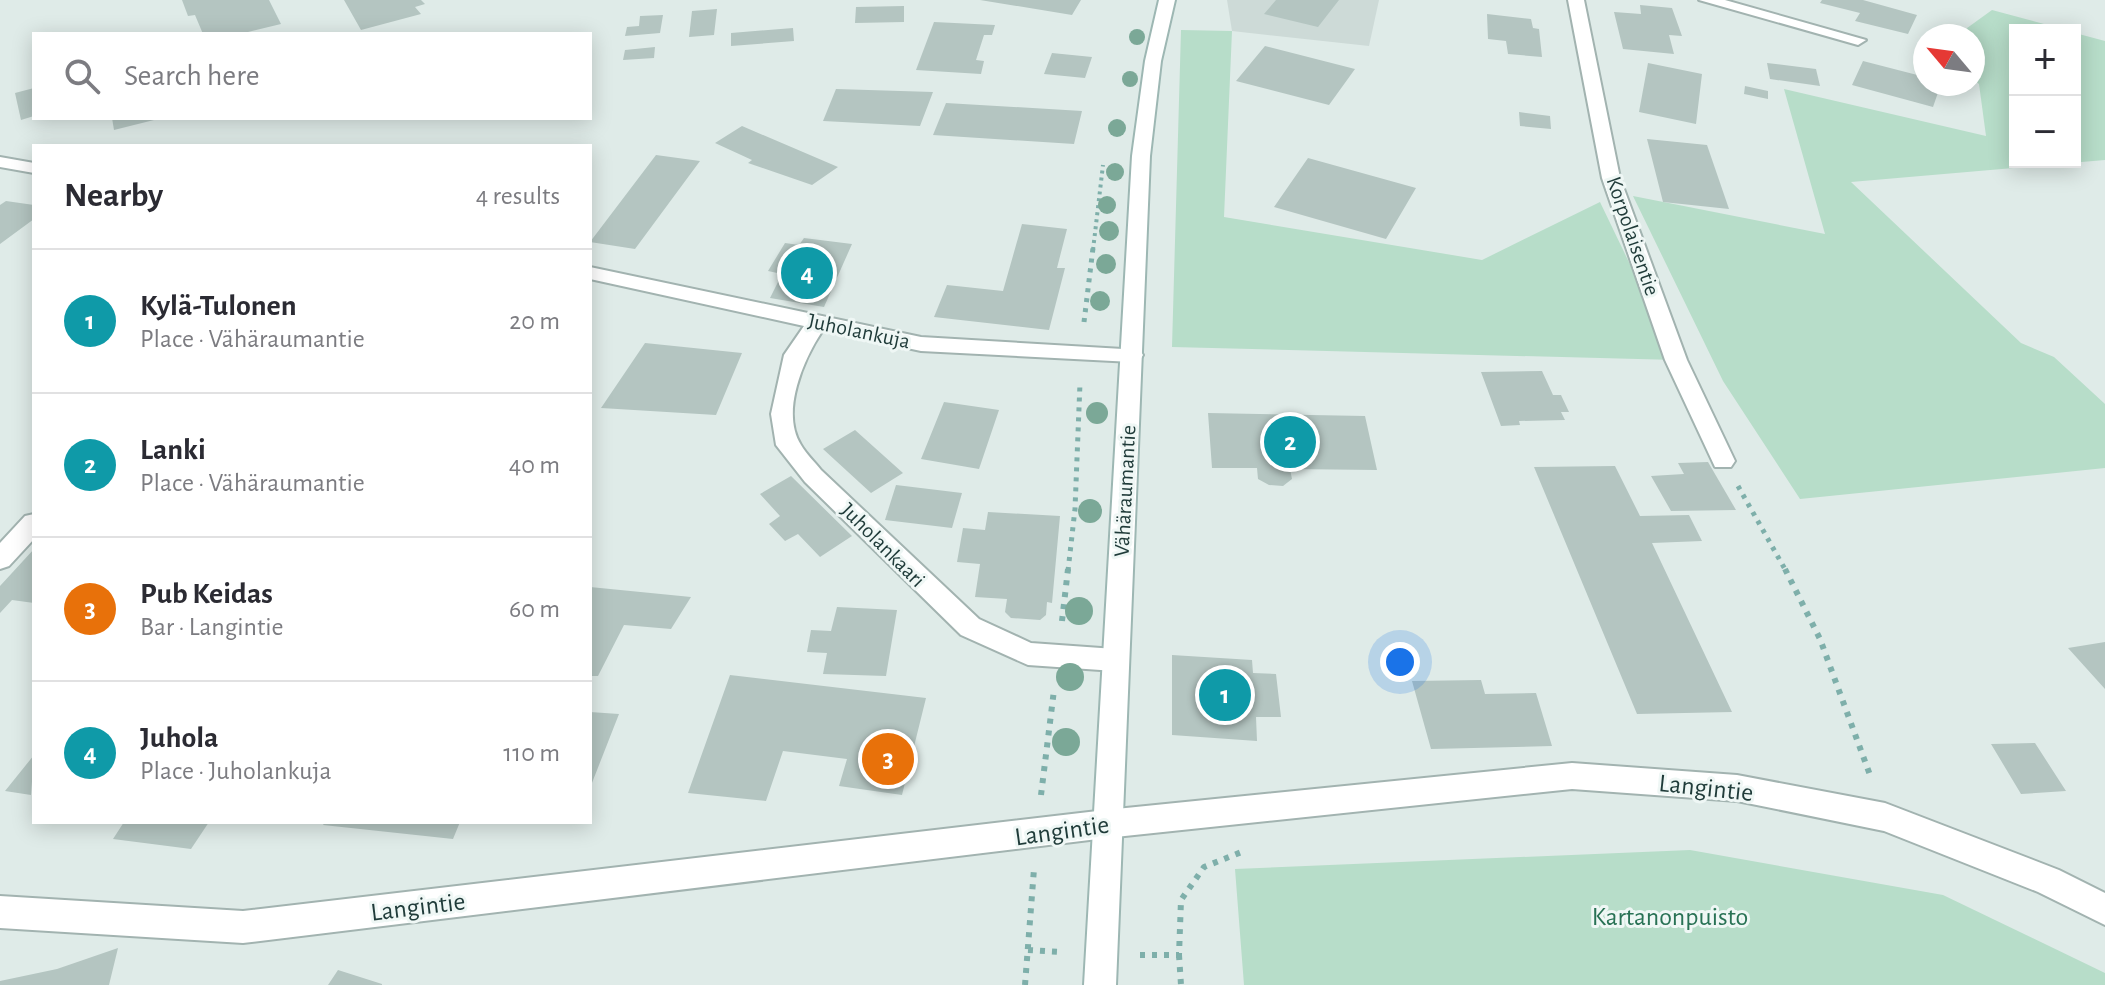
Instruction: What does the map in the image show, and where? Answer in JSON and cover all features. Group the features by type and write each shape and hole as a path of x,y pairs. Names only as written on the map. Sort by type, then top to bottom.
{"street":[{"name":"Vähäraumantie","path":"1100,985 1141,156 1153,61 1167,0"},
{"name":"Korpolaisentie","path":"1576,0 1611,178 1676,360 1723,461"},
{"path":"1707,0 1858,40"},
{"path":"0,162 32,168"},
{"name":"Juholankuja","path":"592,273 921,344 1132,355"},
{"name":"Juholankaari","path":"818,322 795,355 787,385 782,414 788,445 879,543 970,627 1028,654 1115,660"},
{"path":"0,559 32,525"},
{"name":"Langintie","path":"0,912 243,927 1036,835 1106,824 1572,776 1737,788 1885,817 2048,881 2105,909"}],"path":[{"path":"1025,985 1036,835 1075,509 1081,353 1104,158"},
{"path":"1723,461 1770,538 1820,639 1885,817"},
{"path":"1181,985 1181,900 1204,867 1252,848"},
{"path":"1028,950 1179,955"}],"shaded area":[{"path":"1227,0 1379,0 1369,46 1232,31"}],"green space":[{"path":"1992,10 2044,24 2009,24 2009,168 2013,168 1851,182 2021,343 2054,357 2105,404 2105,468 1800,499 1723,381 1633,196 1825,234 1784,89 1986,136 1981,96 1985,96 1985,24 1973,24"},
{"path":"1181,30 1232,31 1224,217 1482,260 1600,202 1676,360 1172,347"},
{"path":"2081,35 2105,41 2105,160 2081,162"},
{"name":"Kartanonpuisto","path":"1690,850 1943,895 2105,973 2105,985 1244,985 1235,869"}],"building":[{"path":"182,0 269,0 281,24 248,32 202,32 195,15 188,16"},
{"path":"344,0 421,0 425,4 415,7 421,14 361,30"},
{"path":"980,0 1081,0 1072,15"},
{"path":"1276,0 1339,0 1318,27 1264,14"},
{"path":"1822,0 1863,0 1917,15 1908,34 1855,21 1860,13 1820,3"},
{"path":"1640,5 1672,8 1682,36 1669,35 1674,54 1623,49 1614,12 1641,14"},
{"path":"904,6 904,22 855,23 856,7"},
{"path":"717,9 714,35 689,37 692,11"},
{"path":"1487,14 1531,19 1533,28 1539,29 1542,57 1508,54 1506,41 1488,39"},
{"path":"663,15 660,33 625,36 627,27 639,26 640,16"},
{"path":"934,22 995,25 992,35 984,35 976,60 984,61 981,74 916,70"},
{"path":"793,28 794,41 731,46 731,33"},
{"path":"1265,46 1355,69 1329,105 1236,81"},
{"path":"655,47 654,58 623,60 625,50"},
{"path":"1052,53 1092,57 1085,78 1044,74"},
{"path":"1863,61 1913,74 1913,96 1937,96 1933,107 1852,85"},
{"path":"1648,63 1702,74 1696,124 1639,112"},
{"path":"1767,63 1816,69 1820,86 1770,79"},
{"path":"1745,86 1768,91 1768,99 1744,94"},
{"path":"32,89 32,117 21,120 15,93"},
{"path":"836,89 933,92 920,126 823,121"},
{"path":"946,103 1082,111 1074,144 933,135"},
{"path":"1519,112 1550,116 1551,129 1520,126"},
{"path":"112,120 154,120 114,130"},
{"path":"742,126 838,167 812,185 748,163 752,160 715,143"},
{"path":"1647,139 1707,145 1729,209 1663,202"},
{"path":"656,155 700,161 635,249 592,242"},
{"path":"1308,158 1416,188 1386,239 1274,207"},
{"path":"6,201 32,205 32,220 0,244 0,205"},
{"path":"1022,224 1067,229 1057,268 1065,268 1049,330 934,317 947,285 1003,291"},
{"path":"804,238 852,244 824,307 770,298 782,274 768,271 785,243 799,245"},
{"path":"645,343 742,353 716,415 601,408"},
{"path":"1542,371 1553,395 1561,395 1569,412 1561,412 1565,420 1519,421 1520,425 1501,426 1481,372"},
{"path":"944,402 999,410 979,469 921,459"},
{"path":"1208,413 1365,416 1377,470 1290,469 1292,479 1283,486 1269,485 1258,479 1257,468 1212,468"},
{"path":"855,430 903,473 871,493 823,449"},
{"path":"1708,462 1736,510 1671,511 1651,476 1684,474 1678,463"},
{"path":"1615,466 1640,516 1689,515 1702,541 1652,543 1732,712 1637,714 1534,467"},
{"path":"791,476 852,536 820,557 798,534 785,541 769,524 780,516 760,494"},
{"path":"896,485 962,493 952,528 885,520"},
{"path":"988,512 1060,516 1052,603 1047,602 1046,615 1040,620 1011,618 1005,612 1007,599 975,597 980,564 957,562 963,528 985,530"},
{"path":"32,551 32,603 12,600 0,613 0,586"},
{"path":"592,587 691,597 671,629 624,625 598,676 592,676"},
{"path":"837,607 897,610 886,676 823,674 827,653 807,652 811,630 831,631"},
{"path":"2105,642 2105,689 2068,648"},
{"path":"1172,655 1252,660 1253,673 1276,674 1281,717 1256,717 1257,741 1172,735"},
{"path":"730,675 926,698 902,795 839,786 847,759 783,751 766,801 688,793"},
{"path":"1481,680 1485,694 1536,693 1552,746 1431,749 1412,681"},
{"path":"592,712 619,714 592,783"},
{"path":"2035,743 2066,791 2021,794 1991,744"},
{"path":"32,757 31,795 5,791"},
{"path":"123,824 208,824 191,849 113,839"},
{"path":"324,824 459,824 453,839"},
{"path":"118,948 109,985 0,985 0,981 57,969"},
{"path":"338,970 382,984 382,985 328,985"}],"place":[{"name":"Juhola","path":"807,273"},
{"name":"Lanki","path":"1290,442"},
{"name":"Kylä-Tulonen","path":"1225,695"},
{"name":"Pub Keidas","path":"888,759"}]}
